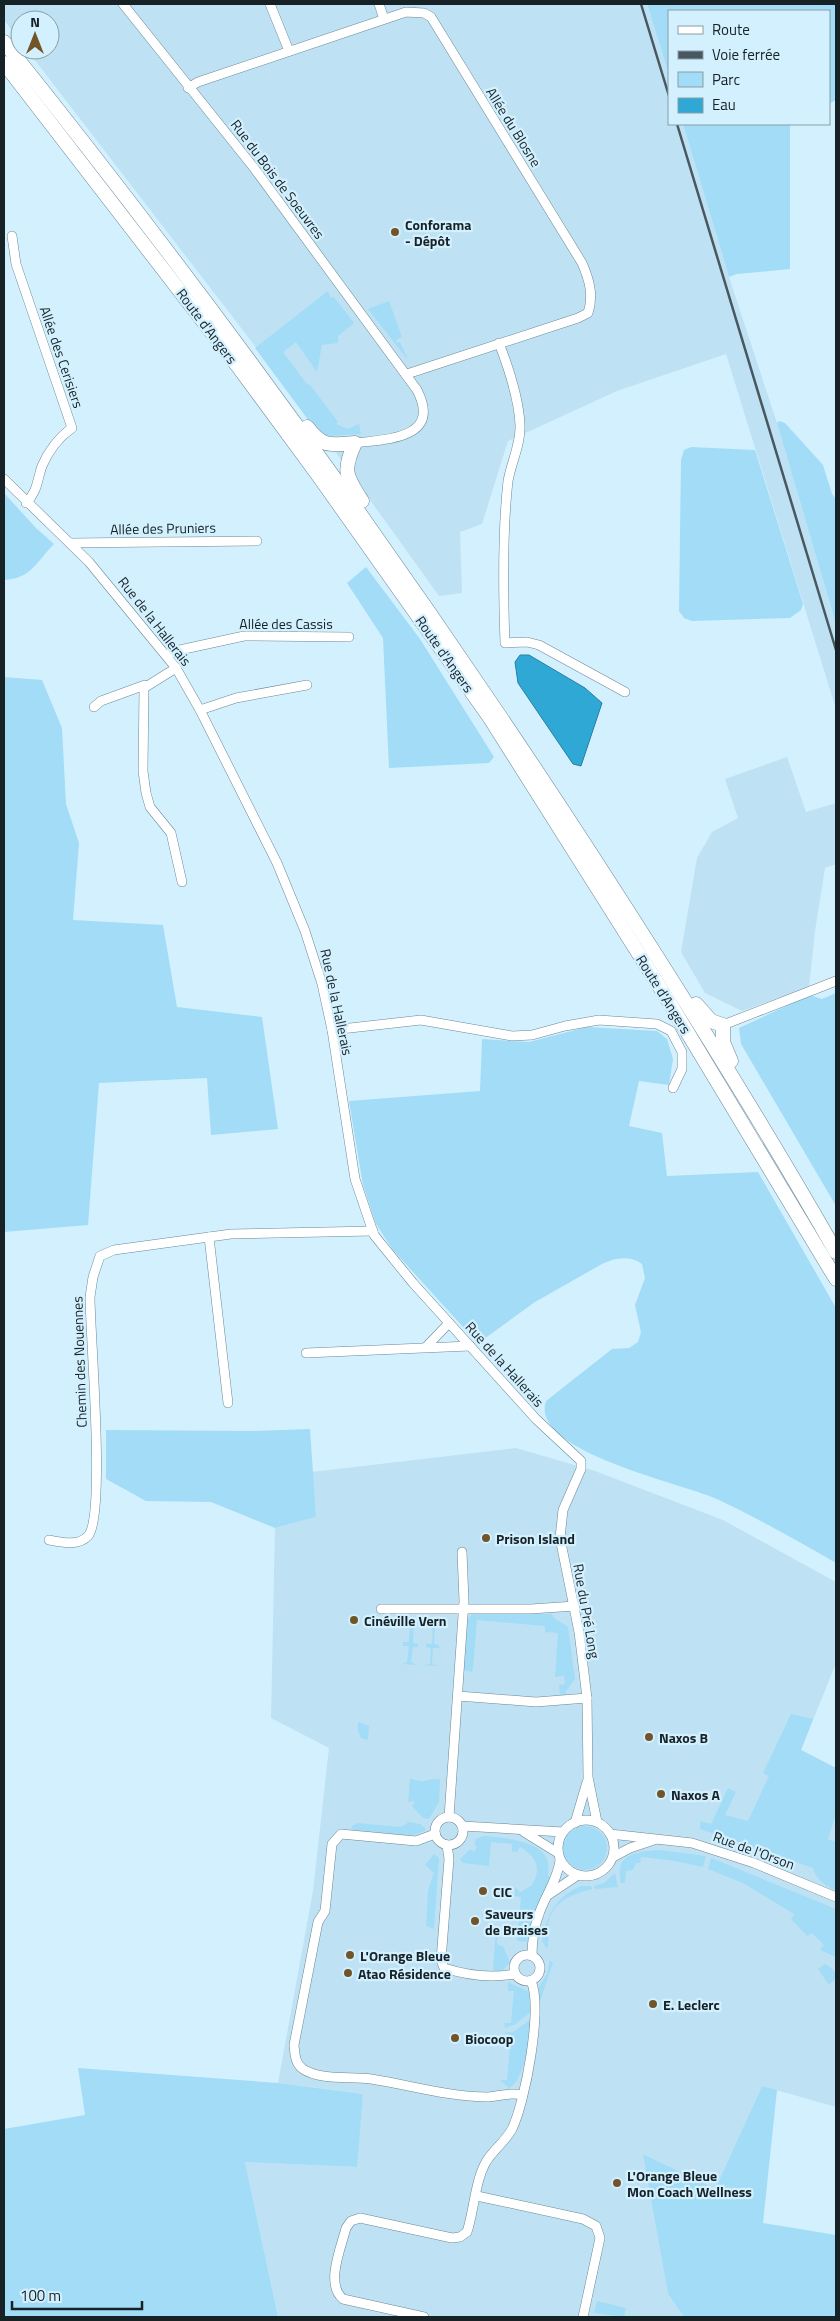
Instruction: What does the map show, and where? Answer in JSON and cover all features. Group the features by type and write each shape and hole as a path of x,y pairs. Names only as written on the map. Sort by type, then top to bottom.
{"highway":[{"name":"Route d'Angers","path":"4,42 232,336 403,573 518,742 650,945 743,1094 836,1252"},
{"name":"Route d'Angers","path":"4,63 240,369 318,475 490,718 668,1000 836,1279"},
{"path":"232,336 256,358 315,437 329,445 355,443 348,458 346,470 353,488 394,550 403,573"},
{"path":"650,945 662,952 703,1014 711,1021 724,1025 723,1042 739,1077 743,1094"}],"street":[{"name":"Rue du Bois de Soeuvres","path":"123,4 188,88 254,168 406,374 422,400 424,410 422,420 415,430 393,438 355,443"},
{"path":"270,4 288,52"},
{"path":"379,4 384,19"},
{"name":"Allée du Blosne","path":"188,88 198,82 384,19 415,11 431,17 587,274 591,291 588,313 406,374"},
{"name":"Allée des Cerisiers","path":"12,236 16,264 72,428 59,440 49,454 41,469 36,492 26,503"},
{"path":"499,343 514,388 520,427 509,479 506,511 505,643 526,642 539,645 625,692"},
{"name":"Rue de la Hallerais","path":"4,479 26,503 70,543 114,590 176,668 200,710 278,865 298,911 317,968 332,1030 355,1179 373,1232 388,1254 449,1323 558,1441 577,1456"},
{"name":"Allée des Pruniers","path":"70,543 256,541"},
{"name":"Allée des Cassis","path":"166,655 175,651 244,636 349,637"},
{"path":"94,707 100,701 145,685 176,668"},
{"path":"145,685 143,695 143,765 146,793 150,807 171,833 182,882"},
{"path":"200,710 236,698 307,685"},
{"path":"724,1025 836,981"},
{"path":"332,1030 421,1020 512,1036 532,1035 588,1021 658,1024 671,1031 679,1044 684,1060 673,1088"},
{"name":"Chemin des Nouennes","path":"48,1540 75,1543 90,1535 93,1526 98,1481 90,1297 93,1277 100,1256 114,1250 241,1234 373,1232"},
{"path":"210,1237 228,1403"},
{"path":"426,1347 449,1323"},
{"path":"306,1353 470,1346"},
{"name":"Rue du Pré Long","path":"577,1456 582,1466 563,1510 560,1532 575,1606 587,1698 588,1777 597,1822"},
{"path":"449,1816 464,1610 462,1552"},
{"path":"381,1609 554,1609 575,1606"},
{"path":"458,1696 536,1702 587,1698"},
{"name":"Rue du Pré Long","path":"575,1823 588,1777"},
{"path":"449,1816 458,1820 462,1826 463,1833 460,1840 455,1844 448,1845 440,1842 435,1834 436,1824 440,1819 449,1816"},
{"path":"520,1830 559,1856 571,1872 578,1876 586,1877 603,1871 613,1857 614,1849 610,1834 597,1822 582,1821 575,1823 563,1832 558,1845 559,1856 559,1870 538,1915 532,1943 532,1956"},
{"path":"462,1826 563,1832"},
{"path":"435,1834 416,1842 341,1834 332,1844 324,1911 318,1922 294,2045 296,2059 302,2069 316,2074 371,2079 432,2091 489,2097 509,2093 522,2095"},
{"name":"Rue de l'Orson","path":"610,1834 692,1843 836,1897"},
{"name":"Rue de l'Orson","path":"613,1857 630,1848 660,1839"},
{"path":"448,1845 449,1859 441,1960 444,1968 458,1973 515,1974"},
{"path":"548,1895 578,1876"},
{"path":"525,1955 532,1956 539,1963 540,1969 536,1978 531,1981 522,1980 515,1974 514,1967 519,1958 525,1955"},
{"path":"424,2317 342,2300 334,2289 334,2278 346,2228 351,2221 360,2218 452,2238 460,2237 467,2232 480,2177 486,2162 511,2130 522,2095 536,2012 531,1981"},
{"path":"477,2196 583,2219 596,2226 600,2238 583,2317"}],"shaded area":[{"path":"4,4 647,4 668,72 668,125 683,125 729,277 777,423 836,624 836,709 726,354 617,391 508,441 482,524 460,532 462,593 439,596 319,429 35,60 60,60 60,10 10,10 10,28 4,20"},
{"path":"787,757 806,812 836,803 836,864 825,868 815,931 809,987 742,1011 705,993 681,952 697,858 712,832 738,818 725,779"},
{"path":"516,1448 595,1471 723,1520 836,1582 836,1663 801,1750 836,1768 836,2107 762,2086 715,2189 644,2155 668,2294 684,2317 278,2317 245,2162 356,2167 363,2094 278,2083 313,1891 329,1748 271,1718 275,1528 316,1517 312,1472"}],"green space":[{"path":"647,4 836,4 836,100 830,103 830,10 668,10 668,72"},
{"path":"683,125 790,125 790,269 737,274 729,277"},
{"path":"328,291 331,298 334,297 354,323 338,336 338,343 322,345 317,372 296,342 283,352 338,422 336,424 348,429 359,424 361,434 326,436 315,429 255,348"},
{"path":"389,301 402,337 396,340 397,343 400,342 408,360 368,309"},
{"path":"779,421 785,423 823,465 832,494 836,499 836,624 777,423"},
{"path":"691,447 755,450 803,604 801,610 790,618 692,621 684,618 679,611 681,460 684,450"},
{"path":"4,493 36,528 54,544 27,573 13,579 4,580"},
{"path":"366,567 420,639 494,757 489,763 389,768 383,638 347,583"},
{"path":"4,677 42,680 62,728 66,804 79,843 73,920 163,925 177,1007 262,1017 278,1129 211,1135 207,1078 99,1083 88,1225 4,1232"},
{"path":"836,993 836,1206 741,1044 739,1028 810,995 822,999"},
{"path":"587,1027 657,1031 667,1039 673,1059 669,1085 639,1081 629,1126 662,1133 667,1176 758,1172 836,1308 836,1563 778,1530 719,1500 614,1464 584,1451 561,1436 547,1419 546,1401 612,1349 629,1348 638,1342 641,1332 635,1305 645,1278 642,1264 632,1259 622,1258 602,1264 535,1302 484,1339 475,1340 393,1250 376,1224 363,1185 349,1101 480,1091 482,1039 529,1042"},
{"path":"310,1429 316,1517 275,1528 211,1502 146,1501 106,1479 106,1430 253,1431"},
{"path":"472,1614 552,1614 554,1618 568,1627 575,1679 566,1691 566,1696 560,1696 559,1685 565,1684 564,1676 555,1677 558,1633 545,1632 545,1626 477,1620 472,1672 463,1670 468,1619"},
{"path":"405,1620 420,1620 420,1624 414,1624 413,1643 418,1644 418,1647 413,1647 411,1662 417,1665 402,1664 407,1662 409,1646 403,1646 403,1642 409,1642 410,1624 405,1623"},
{"path":"428,1620 441,1620 441,1623 435,1622 434,1644 439,1645 439,1648 433,1648 432,1664 438,1666 424,1665 430,1664 431,1648 426,1647 426,1644 432,1644 433,1622"},
{"path":"791,1714 813,1719 801,1750 836,1768 836,1814 828,1839 836,1842 836,1891 819,1879 813,1868 700,1829 700,1821 711,1824 728,1788 736,1792 725,1815 748,1821 769,1776 763,1773"},
{"path":"358,1722 369,1726 368,1740 361,1738 358,1731"},
{"path":"410,1778 423,1781 440,1779 439,1802 429,1819 423,1818 412,1806 415,1803 413,1801 408,1802"},
{"path":"409,1822 420,1824 426,1829 420,1833 402,1836 351,1830 352,1826 357,1823 401,1827"},
{"path":"585,1826 597,1830 603,1836 607,1848 603,1860 597,1866 585,1870 573,1866 567,1860 563,1848 567,1836 573,1830"},
{"path":"483,1836 518,1840 527,1843 542,1851 547,1859 548,1876 551,1878 536,1911 527,1942 517,1941 521,1897 515,1896 515,1887 520,1892 531,1886 537,1874 534,1859 520,1847 517,1852 512,1851 512,1844 491,1842 489,1866 463,1863 460,1859 470,1849 474,1852 477,1847 474,1844 476,1839"},
{"path":"659,1850 706,1856 703,1867 641,1857 640,1863 636,1863 633,1870 626,1871 625,1883 621,1883 621,1865 624,1860 635,1853"},
{"path":"434,1854 439,1858 434,1929 426,1926 428,1891 434,1873 425,1865"},
{"path":"711,1858 836,1909 836,1957 820,1950 824,1945 812,1933 807,1936 791,1919 794,1914 745,1884 708,1869"},
{"path":"615,1873 618,1887 595,1889 594,1886 604,1883"},
{"path":"581,1886 591,1886 592,1889 564,1900 553,1910 548,1925 547,1949 542,1941 550,1915 554,1908 559,1901 572,1890"},
{"path":"496,1927 498,1927 497,1945 503,1946 510,1962 501,1972 493,1972"},
{"path":"550,1960 553,1963 539,2004 539,1987 547,1974"},
{"path":"825,1964 833,1969 836,1976 829,1985 818,1969"},
{"path":"508,1982 529,1992 531,2012 514,2025 505,2028 504,2023 511,2023 514,1991 508,1991"},
{"path":"531,2019 523,2067 519,2076 509,2088 500,2080 507,2080 511,2035 504,2033 513,2032"},
{"path":"78,2068 278,2083 363,2094 357,2167 245,2162 278,2317 4,2317 4,2129 85,2115"},
{"path":"762,2086 777,2090 763,2223 836,2235 836,2317 684,2317 668,2294 643,2154 715,2189"},
{"path":"597,2301 626,2308 624,2317 594,2313"}],"water":[{"path":"520,655 529,655 585,688 602,703 581,766 573,764 518,683 515,662"}],"railway":[{"path":"641,4 668,93"},
{"path":"677,125 836,650"}],"place":[{"name":"Conforama - Dépôt","path":"395,232"},
{"name":"Prison Island","path":"486,1538"},
{"name":"Cinéville Vern","path":"354,1620"},
{"name":"Naxos B","path":"649,1737"},
{"name":"Naxos A","path":"661,1794"},
{"name":"CIC","path":"483,1891"},
{"name":"Saveurs de Braises","path":"475,1921"},
{"name":"L'Orange Bleue","path":"350,1955"},
{"name":"Atao Résidence","path":"348,1973"},
{"name":"E. Leclerc","path":"653,2004"},
{"name":"Biocoop","path":"455,2038"},
{"name":"L'Orange Bleue Mon Coach Wellness","path":"617,2183"}]}
